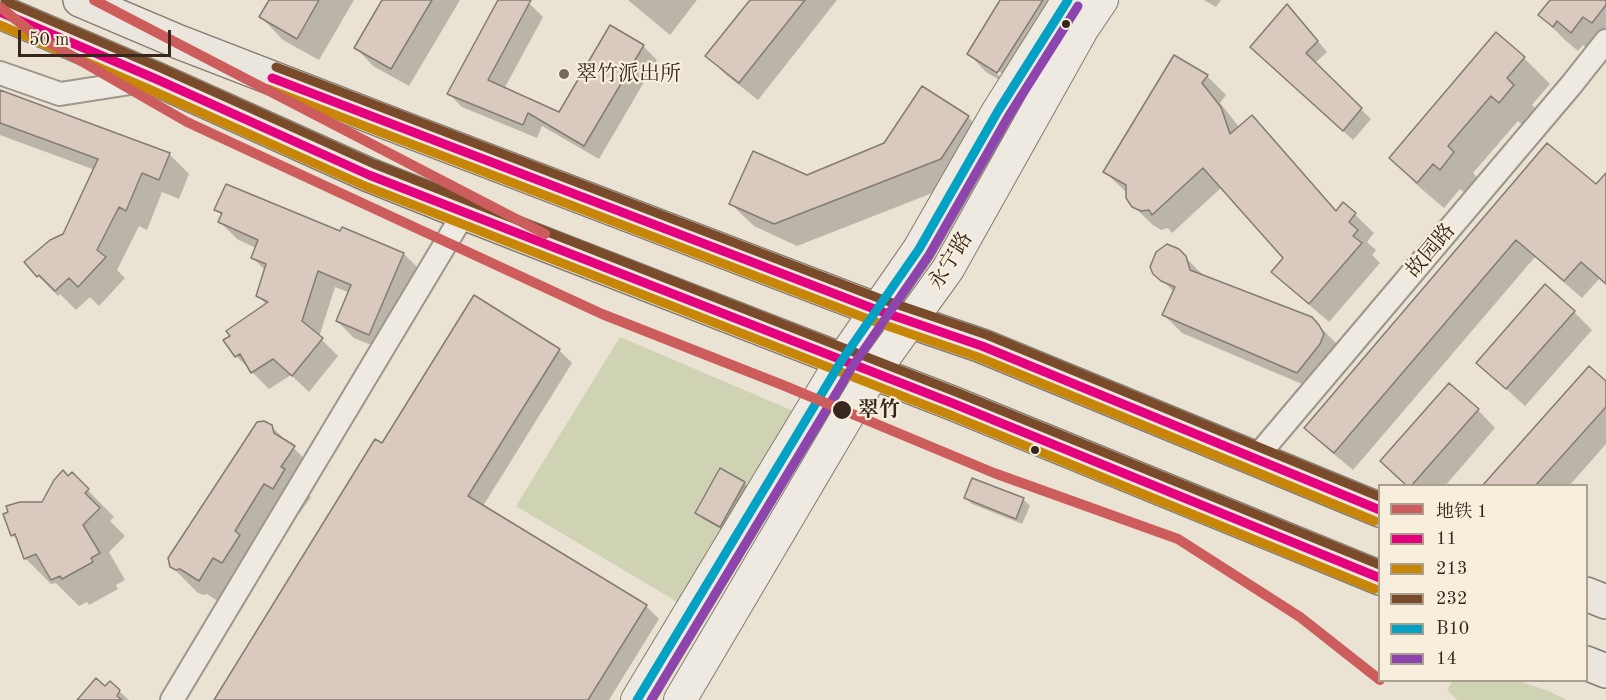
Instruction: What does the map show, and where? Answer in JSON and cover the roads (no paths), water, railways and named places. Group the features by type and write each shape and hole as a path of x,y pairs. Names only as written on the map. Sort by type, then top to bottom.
{"main road":[{"path":"80,0 190,47 878,310 982,346 1378,509"},
{"name":"永宁路","path":"637,700 842,360 919,249 998,111 1068,0"},
{"name":"永宁路","path":"680,700 873,373 912,322 948,269 1083,28 1102,0"},
{"path":"0,12 369,175 952,403 1378,577"},
{"path":"1588,594 1606,602"},
{"path":"1588,663 1606,671"}],"street":[{"name":"故园路","path":"1254,460 1606,41"},
{"path":"0,73 60,94 156,79"},
{"path":"172,700 464,213"}],"metro line":[{"name":"1","path":"94,0 545,234"},
{"name":"1","path":"0,7 34,34 187,122 602,314 785,386 994,473 1178,539 1300,617 1378,678"}],"place":[{"name":"翠竹派出所","path":"564,74"},
{"name":"翠竹","path":"842,410"}]}
